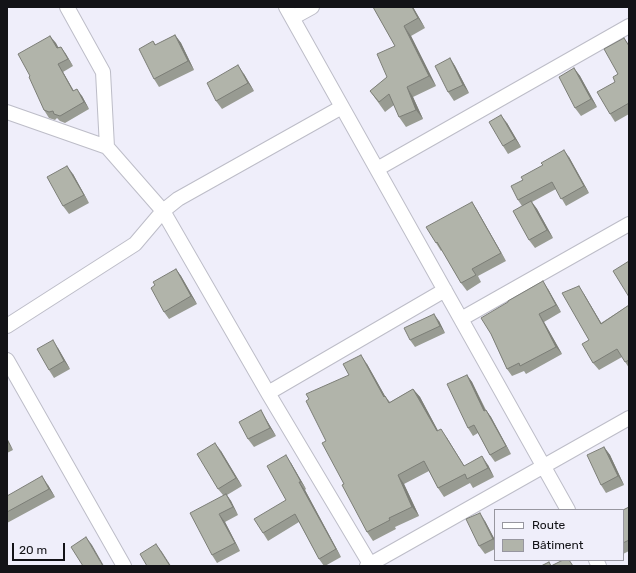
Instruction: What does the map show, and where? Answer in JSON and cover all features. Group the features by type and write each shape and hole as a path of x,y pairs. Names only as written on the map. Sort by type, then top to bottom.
{"street":[{"path":"68,7 103,72 107,147"},
{"path":"312,7 289,13 567,509"},
{"path":"377,169 629,26"},
{"path":"7,326 135,244 162,211 178,199 342,107"},
{"path":"7,112 107,147 162,211 368,565 629,418"},
{"path":"461,319 629,224"},
{"path":"268,393 445,290"},
{"path":"7,360 124,566"}],"building":[{"path":"373,7 412,7 418,18 404,26 429,76 407,87 416,110 399,117 389,94 379,102 370,91 387,77 377,54 395,46"},
{"path":"175,35 188,61 154,79 139,49 153,41 155,45"},
{"path":"50,36 57,48 61,47 68,59 58,64 73,91 77,89 84,102 60,116 54,114 53,111 49,112 44,110 29,77 30,76 18,54"},
{"path":"624,38 629,46 629,103 610,114 597,92 615,82 613,77 618,74 604,49"},
{"path":"450,58 463,85 448,92 435,66"},
{"path":"238,65 248,83 216,101 207,83"},
{"path":"574,68 591,99 575,108 559,77"},
{"path":"501,115 515,139 503,146 489,122"},
{"path":"564,150 584,186 561,199 552,182 518,200 511,186 523,180 521,177 543,165 541,163"},
{"path":"67,166 84,195 63,206 47,177"},
{"path":"531,201 547,230 529,240 513,211"},
{"path":"472,202 501,253 472,269 476,275 461,283 437,242 436,243 426,227"},
{"path":"629,261 629,297 613,271"},
{"path":"176,269 191,296 164,312 151,288 155,285 153,282"},
{"path":"543,281 556,305 539,314 556,347 520,366 519,363 507,369 491,334 481,318"},
{"path":"579,286 601,324 629,305 629,360 625,362 617,349 593,363 582,344 589,340 562,293"},
{"path":"434,314 440,326 410,340 404,328"},
{"path":"53,340 64,361 49,370 37,349"},
{"path":"361,355 384,397 385,396 389,403 413,389 437,431 441,429 464,466 482,456 488,468 467,479 465,474 438,488 424,461 398,475 412,507 389,518 390,520 367,532 322,443 326,441 306,401 309,399 306,394 349,375 343,364"},
{"path":"467,375 484,411 486,410 506,446 490,455 474,425 468,428 447,384"},
{"path":"261,410 270,428 248,439 239,422"},
{"path":"215,443 236,478 218,489 197,454"},
{"path":"604,447 618,476 601,485 587,455"},
{"path":"286,455 301,482 299,482 336,549 319,559 295,514 263,533 254,519 286,500 267,466"},
{"path":"42,476 49,489 7,512 7,496"},
{"path":"226,494 233,507 219,514 235,543 212,555 190,513"},
{"path":"629,507 629,540 624,542 624,510"},
{"path":"480,513 493,539 479,546 466,519"},
{"path":"86,537 103,566 83,566 71,547"},
{"path":"156,544 170,566 147,566 140,554"},
{"path":"561,561 570,561 573,566 551,566"},
{"path":"549,562 551,566 541,566"}]}
